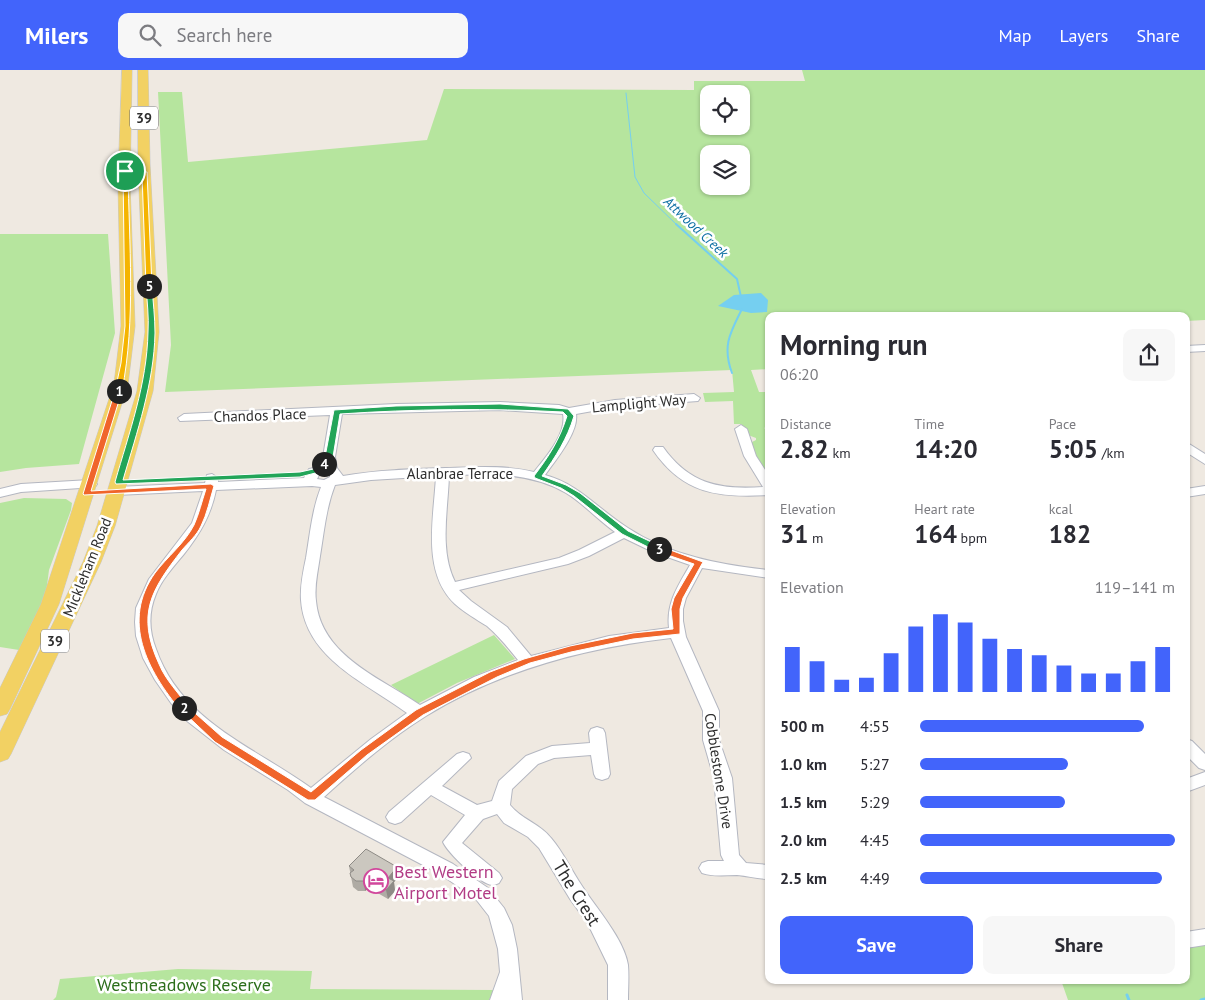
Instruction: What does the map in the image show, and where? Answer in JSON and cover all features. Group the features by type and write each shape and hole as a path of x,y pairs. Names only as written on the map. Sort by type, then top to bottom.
{"main road":[{"name":"Mickleham Road","path":"0,709 50,604 121,384 127,341 122,176 127,70"},
{"name":"Mickleham Road","path":"0,754 74,604 92,562 115,493 145,391 151,343 143,70"},
{"path":"126,105 144,107"},
{"path":"122,176 145,172"},
{"path":"88,489 115,493"}],"street":[{"path":"1190,349 1205,348"},
{"name":"Lamplight Way","path":"538,476 557,450 570,418 569,412 618,402 694,398"},
{"name":"Chandos Place","path":"184,418 396,408 500,406 550,408 569,412"},
{"path":"336,412 308,590 308,606 319,635 344,664 398,696 419,712"},
{"path":"742,429 750,456 765,482"},
{"path":"1190,449 1205,460"},
{"path":"658,450 670,468 695,484 730,492 765,489"},
{"name":"Alanbrae Terrace","path":"115,493 212,482 501,471 538,476 564,486 625,532 651,546 698,562 734,570 765,574"},
{"path":"443,472 440,553 442,570 450,588 467,606 508,638 527,661"},
{"name":"Alanbrae Terrace","path":"115,493 212,482"},
{"path":"212,482 197,526 158,575 145,602 142,624 147,646 154,665 169,691 195,720 226,744 311,798 437,865 477,890 489,901 504,926 512,1000"},
{"path":"0,493 21,488 88,489"},
{"path":"0,501 22,496 88,489"},
{"path":"1190,493 1205,490"},
{"path":"450,588 563,561 584,553 625,532"},
{"name":"Cobblestone Drive","path":"698,562 678,598 676,609 677,632 711,711 711,740 723,778 730,855 740,868"},
{"path":"311,798 364,752 419,712 461,690 527,661 604,642 677,632"},
{"path":"493,878 458,852 452,845 453,840 483,810 501,806 501,797 505,786 532,760 552,752 597,741 602,774"},
{"path":"1190,749 1205,764"},
{"path":"395,817 463,758"},
{"path":"1190,784 1205,778"},
{"path":"429,786 478,814"},
{"name":"The Crest","path":"501,806 510,818 534,832 545,843 577,894 596,918 618,965 618,1000"},
{"path":"708,868 740,868 765,872"},
{"path":"1190,939 1205,937"},
{"path":"500,1000 508,974"}],"green space":[{"path":"802,70 1205,70 1205,320 1190,321 1190,312 765,312 765,369 751,370 759,392 765,392 765,475 750,443 756,440 756,438 748,435 746,429 741,424 734,424 733,401 705,402 703,393 734,392 732,370 165,392 171,345 158,92 182,92 188,162 427,140 444,89 694,90 694,81 805,81"},
{"path":"0,234 108,234 115,333 79,464 0,472"},
{"path":"24,498 66,499 72,503 49,570 45,601 19,650 0,647 0,503"},
{"path":"494,635 515,659 457,683 417,704 391,685"},
{"path":"1205,945 1205,1000 1068,1000 1062,984 1190,984 1190,947"},
{"name":"Westmeadows Reserve","path":"178,969 312,971 310,989 494,990 489,1000 53,1000 56,997 60,979"}],"water":[{"path":"761,293 768,300 767,312 751,313 718,306 734,295"}],"building":[{"path":"366,849 397,867 388,878 394,881 386,890 367,878 364,881 356,881 351,877 350,873 354,870 349,866"}],"waterway":[{"name":"Attwood Creek","path":"626,93 635,177 644,193 678,226"},
{"name":"Attwood Creek","path":"676,224 737,279 741,297"},
{"name":"Attwood Creek","path":"732,373 728,355 729,340 742,309"},
{"name":"Attwood Creek","path":"1127,995 1129,1000"},
{"name":"Attwood Creek","path":"1201,1000 1205,999"}],"place":[{"name":"Best Western Airport Motel","path":"376,881"}],"route":[{"path":"125,171 145,172 146,233 152,332 145,391 118,482 300,474 321,470 329,457 336,412 396,408 500,406 565,410 571,416 564,434 557,450 538,476 564,486 577,494 610,522 651,546 698,562 678,598 676,609 677,632 633,636 570,649 527,661 493,674 419,712 364,752 311,798 294,785 218,739 203,727 169,691 154,665 142,624 145,602 153,584 158,575 190,538 203,513 211,486 87,494 121,384 127,341 125,171"}]}
